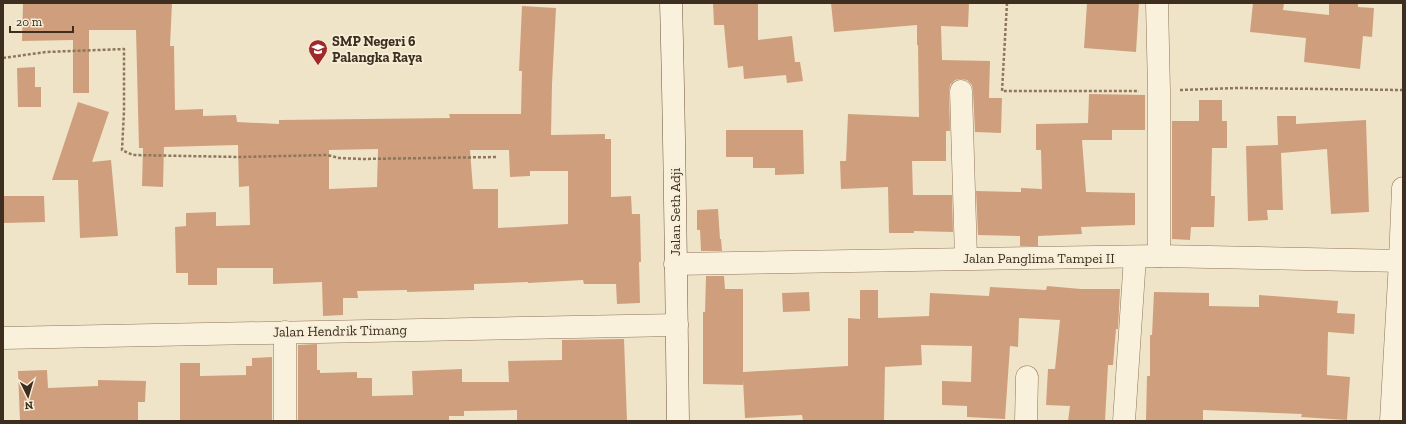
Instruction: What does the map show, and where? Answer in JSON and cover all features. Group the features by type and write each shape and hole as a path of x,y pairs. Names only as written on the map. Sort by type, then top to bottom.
{"street":[{"name":"Jalan Seth Adji","path":"671,3 678,421"},
{"path":"1157,3 1159,91 1159,256"},
{"path":"961,91 966,258"},
{"path":"1391,421 1402,261 1403,188"},
{"name":"Jalan Panglima Tampei II","path":"675,264 1159,256 1402,261"},
{"path":"1124,421 1135,257"},
{"name":"Jalan Hendrik Timang","path":"3,338 677,325"},
{"path":"285,332 285,421"},
{"path":"1026,421 1027,377"}],"path":[{"path":"3,58 46,52 124,49 124,111 122,150 133,155 326,155 339,158 362,159 498,157"}],"building":[{"path":"23,3 172,3 170,46 174,46 175,110 203,109 203,116 236,115 237,122 279,124 279,120 450,118 449,114 521,114 522,71 519,71 522,6 556,8 551,135 605,134 605,139 611,139 611,197 631,196 632,214 640,214 640,303 617,304 616,284 584,284 583,280 474,284 474,290 407,292 407,290 357,291 358,298 343,298 343,315 323,316 322,282 273,284 273,268 217,268 217,285 188,285 188,273 176,273 175,227 186,226 186,213 216,212 216,226 250,225 249,186 239,187 238,145 164,147 163,187 142,186 143,148 139,148 136,30 89,30 89,93 73,93 73,40 22,41","holes":["378,149 377,187 329,189 329,150","470,150 509,150 510,177 530,176 530,171 568,171 568,224 498,228 498,189 473,189"]},
{"path":"713,3 758,3 758,40 792,36 795,62 800,62 803,81 787,83 786,75 744,79 743,66 728,68 724,25 714,25"},
{"path":"831,3 969,3 968,27 941,26 942,60 990,61 989,98 1002,98 1001,133 975,132 972,85 967,80 955,80 950,85 949,91 950,131 946,131 946,161 912,161 913,195 952,195 953,232 914,231 914,233 889,233 888,187 841,189 840,161 846,161 848,114 919,117 917,25 834,32"},
{"path":"1087,3 1139,3 1136,52 1084,48"},
{"path":"1253,3 1284,3 1283,10 1329,15 1329,3 1358,3 1358,7 1374,8 1372,37 1363,36 1360,69 1304,62 1306,38 1250,32"},
{"path":"35,67 35,87 41,87 41,107 18,107 17,68"},
{"path":"1089,94 1145,95 1145,130 1112,130 1112,140 1082,140 1086,192 1135,193 1135,225 1081,227 1082,234 1038,236 1038,246 1020,246 1020,236 978,235 976,191 1021,192 1021,188 1042,189 1041,150 1036,150 1036,124 1088,123"},
{"path":"1199,100 1222,100 1222,121 1227,121 1227,148 1212,148 1211,196 1215,196 1214,227 1191,227 1190,240 1172,239 1172,121 1199,121"},
{"path":"78,102 109,112 92,162 111,160 118,236 80,238 78,180 52,180"},
{"path":"1277,116 1296,116 1296,124 1366,120 1369,212 1331,214 1327,149 1281,153 1283,210 1267,210 1268,220 1248,221 1246,146 1278,145"},
{"path":"726,130 803,130 804,174 775,175 775,168 753,168 753,157 726,157"},
{"path":"3,196 44,196 45,222 3,223"},
{"path":"718,209 722,251 701,251 700,230 697,230 697,210"},
{"path":"706,276 724,276 725,289 743,289 743,372 848,366 848,318 860,319 860,290 878,290 878,318 929,316 930,293 989,296 990,287 1046,290 1047,286 1081,289 1120,289 1118,329 1116,329 1113,365 1108,365 1105,421 1068,421 1070,406 1046,405 1048,369 1055,369 1060,320 1019,318 1018,347 1010,346 1005,419 967,417 967,406 942,405 942,381 971,382 972,346 921,345 922,365 885,367 884,421 803,421 802,415 745,418 743,380 743,385 703,384 703,312 705,312"},
{"path":"809,292 810,311 783,312 782,293"},
{"path":"1154,292 1209,293 1209,306 1259,307 1259,295 1338,301 1337,313 1355,314 1354,334 1328,332 1327,375 1350,377 1347,420 1301,417 1302,414 1203,410 1203,421 1146,421 1147,376 1150,376 1150,335 1152,335"},
{"path":"624,339 627,421 517,421 517,410 464,411 464,416 449,416 449,421 298,421 298,345 317,344 317,370 320,370 320,373 357,372 357,378 372,378 372,396 413,395 412,371 462,369 462,382 509,382 508,361 562,360 562,340"},
{"path":"272,357 272,421 180,421 180,363 200,363 200,376 246,375 246,366 252,366 252,358"},
{"path":"47,370 48,388 98,386 98,380 146,381 145,402 138,402 138,421 20,421 18,371"}],"place":[{"name":"SMP Negeri 6 Palangka Raya","path":"318,66"}]}
